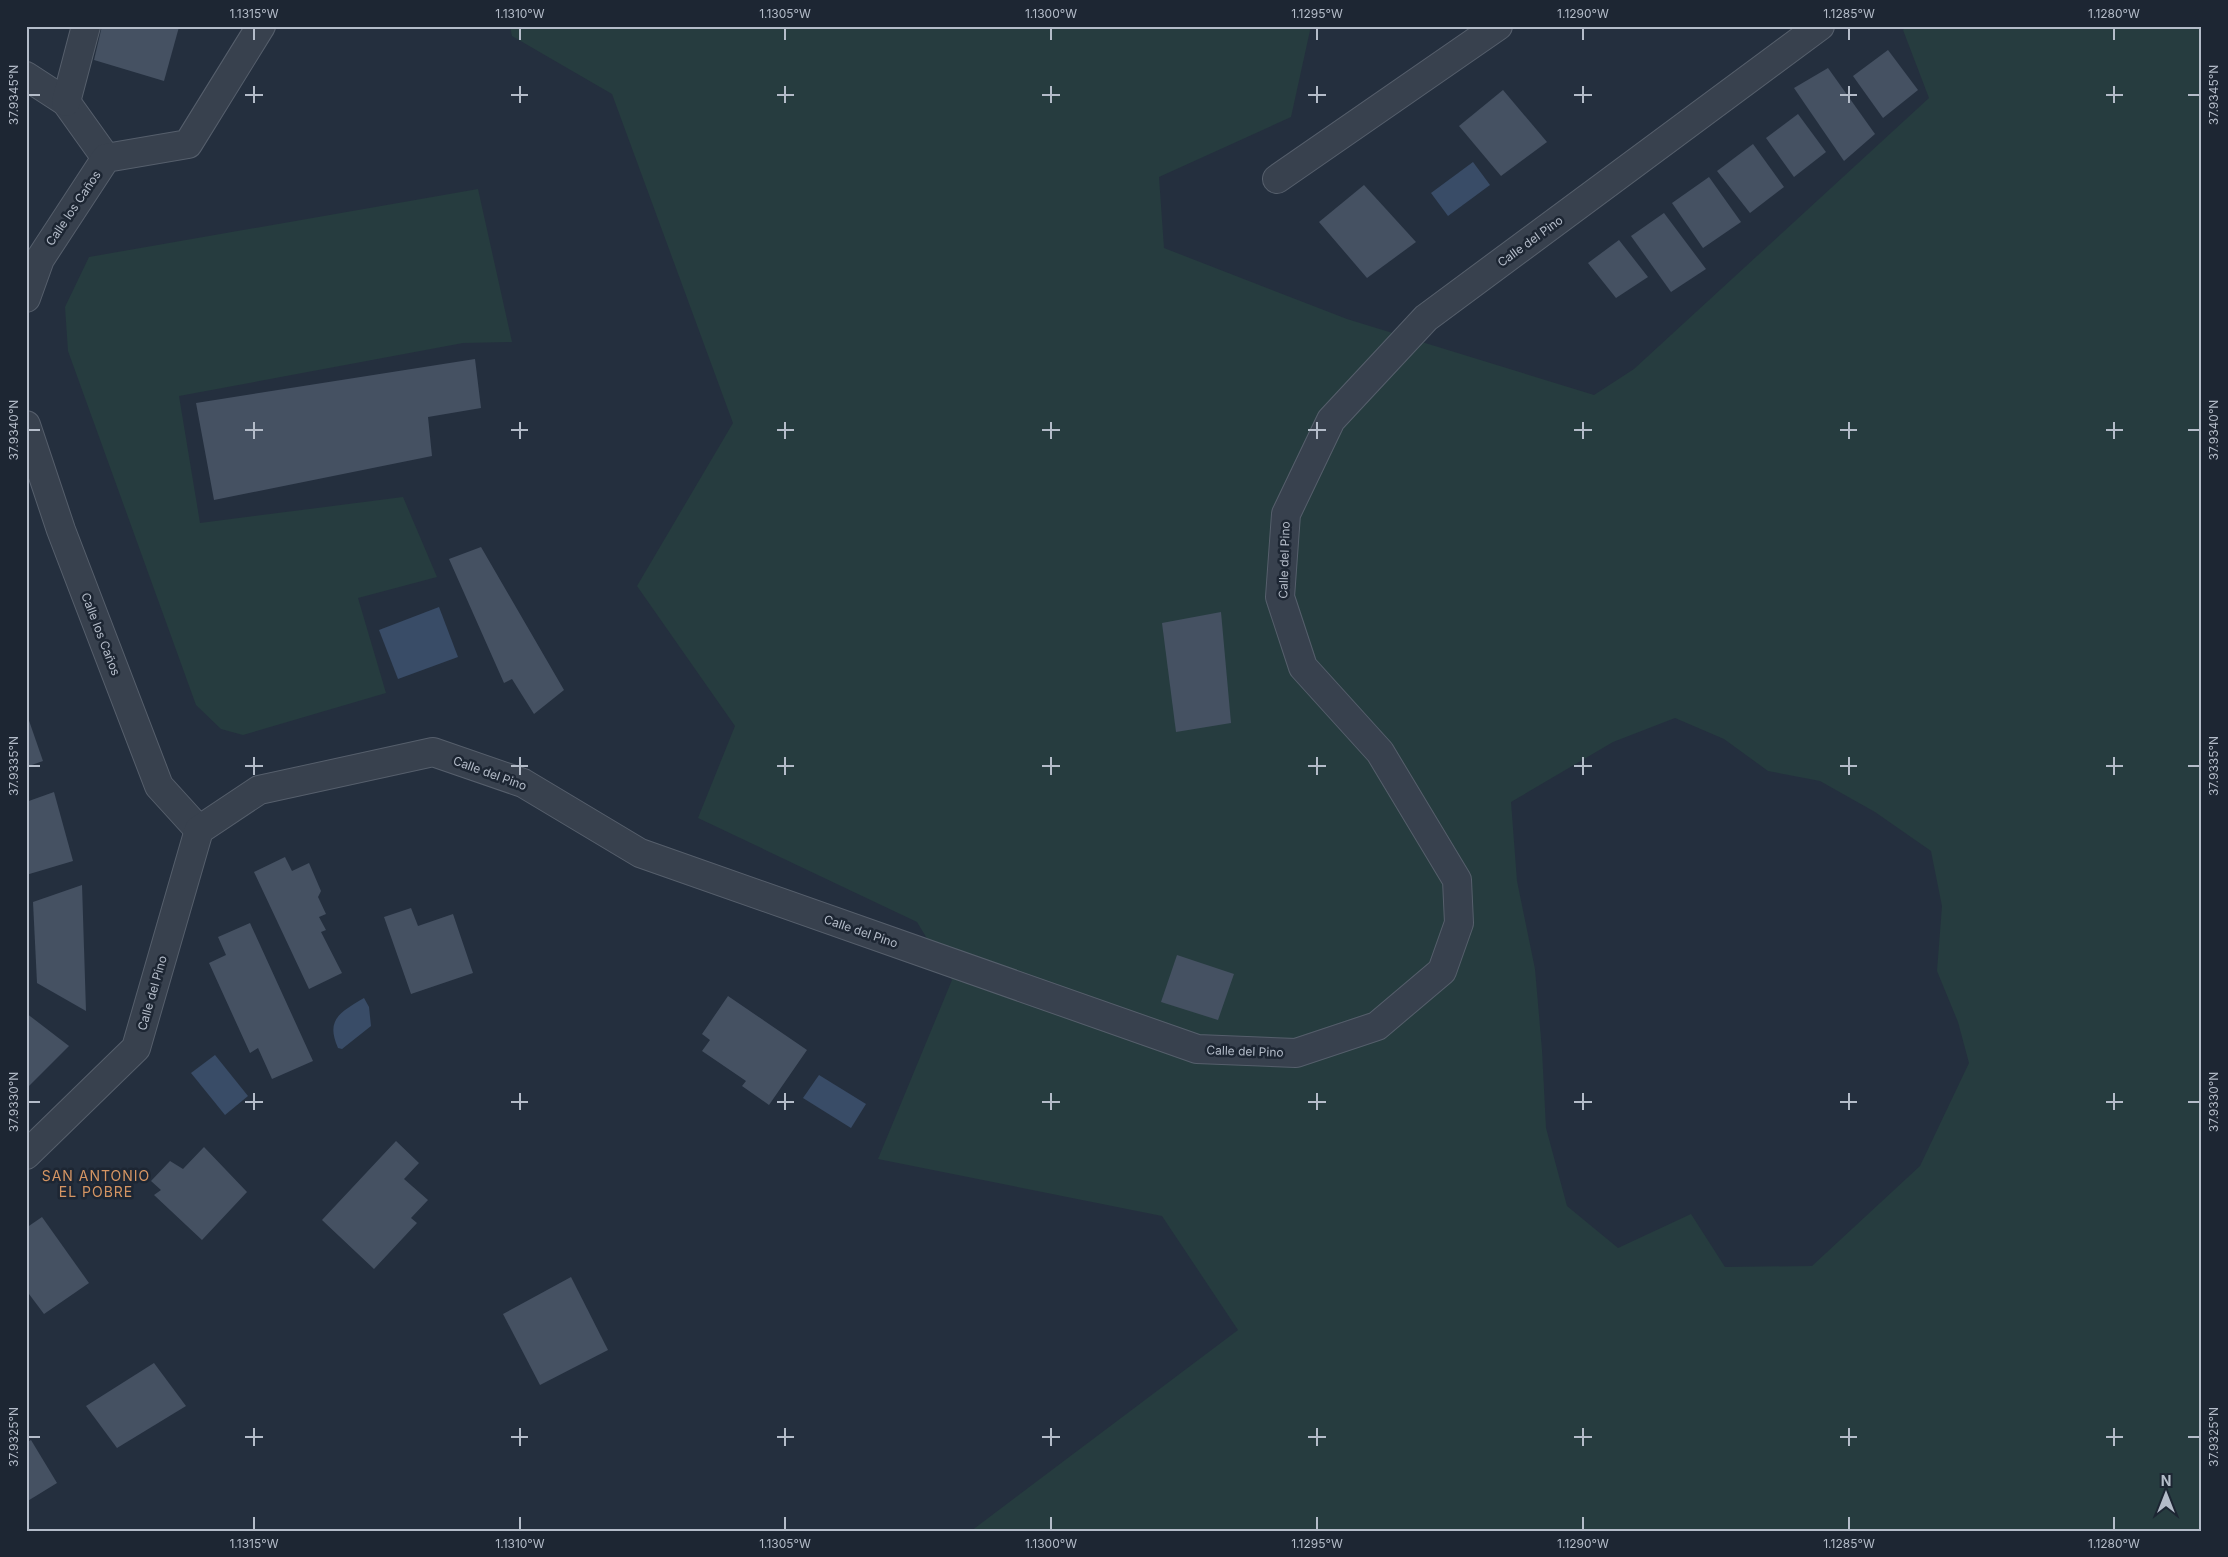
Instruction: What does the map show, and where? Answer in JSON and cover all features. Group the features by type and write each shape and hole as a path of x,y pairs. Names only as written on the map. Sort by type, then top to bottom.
{"street":[{"path":"66,102 86,26"},
{"name":"Calle los Caños","path":"26,298 40,258 106,158 188,144 261,26"},
{"path":"1277,179 1498,26"},
{"name":"Calle del Pino","path":"26,1155 136,1048 199,830 259,790 433,752 523,783 640,853 1197,1049 1296,1053 1377,1026 1442,971 1460,923 1457,880 1380,752 1303,667 1280,597 1286,514 1331,420 1426,318 1820,26"},
{"path":"26,76 66,102 106,158"},
{"name":"Calle los Caños","path":"26,425 61,530 159,786 199,830"}],"green space":[{"path":"510,26 1311,26 1291,117 1159,177 1164,248 1347,319 1594,395 1634,369 1929,98 1903,30 1906,26 2202,26 2202,1531 971,1531 1238,1330 1162,1216 878,1159 952,980 917,922 698,818 735,726 637,586 733,423 612,94 512,36","holes":["1675,718 1724,739 1768,771 1820,781 1875,812 1931,851 1942,906 1937,971 1958,1022 1969,1063 1920,1166 1812,1266 1725,1267 1691,1214 1618,1248 1567,1206 1546,1128 1535,969 1517,881 1511,802 1613,742"]},
{"path":"478,189 512,342 463,343 179,396 200,523 403,497 437,577 358,598 386,693 243,735 221,729 196,705 68,351 65,307 89,257"}],"water":[{"path":"1473,162 1490,185 1448,216 1431,193"},
{"path":"439,607 458,657 398,679 379,630"},
{"path":"364,998 369,1007 371,1026 342,1049 338,1048 334,1038 334,1023 342,1012"},
{"path":"215,1055 248,1096 225,1115 191,1073"},
{"path":"819,1075 866,1104 851,1128 803,1098"}],"building":[{"path":"102,26 179,27 164,81 94,60"},
{"path":"1888,50 1918,90 1883,118 1853,76"},
{"path":"1828,68 1875,134 1844,161 1794,88"},
{"path":"1503,90 1547,142 1501,176 1459,126"},
{"path":"1798,114 1826,152 1794,177 1766,138"},
{"path":"1753,144 1784,187 1750,213 1717,171"},
{"path":"1709,177 1741,222 1703,248 1672,203"},
{"path":"1364,185 1416,242 1367,278 1319,222"},
{"path":"1664,213 1706,269 1671,292 1631,236"},
{"path":"1619,240 1648,277 1616,298 1588,263"},
{"path":"475,359 481,408 428,417 432,456 214,500 196,403"},
{"path":"481,547 564,690 534,714 512,679 504,683 449,559"},
{"path":"1221,612 1231,723 1176,732 1162,623"},
{"path":"26,712 43,761 26,767"},
{"path":"54,792 73,861 26,875 26,802"},
{"path":"285,857 292,871 309,863 321,891 318,897 326,914 319,917 326,930 321,932 342,973 309,989 254,872"},
{"path":"82,885 86,1011 37,983 33,902"},
{"path":"411,908 418,926 453,914 473,973 411,994 384,917"},
{"path":"250,923 313,1061 272,1079 258,1048 250,1053 209,963 226,955 218,937"},
{"path":"1177,955 1234,974 1218,1020 1161,1002"},
{"path":"728,996 807,1050 769,1105 742,1086 746,1081 702,1051 710,1040 702,1034"},
{"path":"26,1013 69,1046 26,1089"},
{"path":"396,1141 419,1163 404,1179 428,1200 411,1218 417,1223 374,1269 322,1220"},
{"path":"204,1147 247,1192 202,1240 154,1195 161,1190 151,1181 170,1161 183,1169"},
{"path":"42,1217 89,1283 44,1314 26,1290 26,1228"},
{"path":"571,1277 608,1350 540,1385 503,1314"},
{"path":"154,1363 186,1406 117,1448 86,1406"},
{"path":"31,1440 57,1483 26,1502 26,1443"}],"district":[{"name":"SAN ANTONIO EL POBRE","path":"96,1184"}]}
